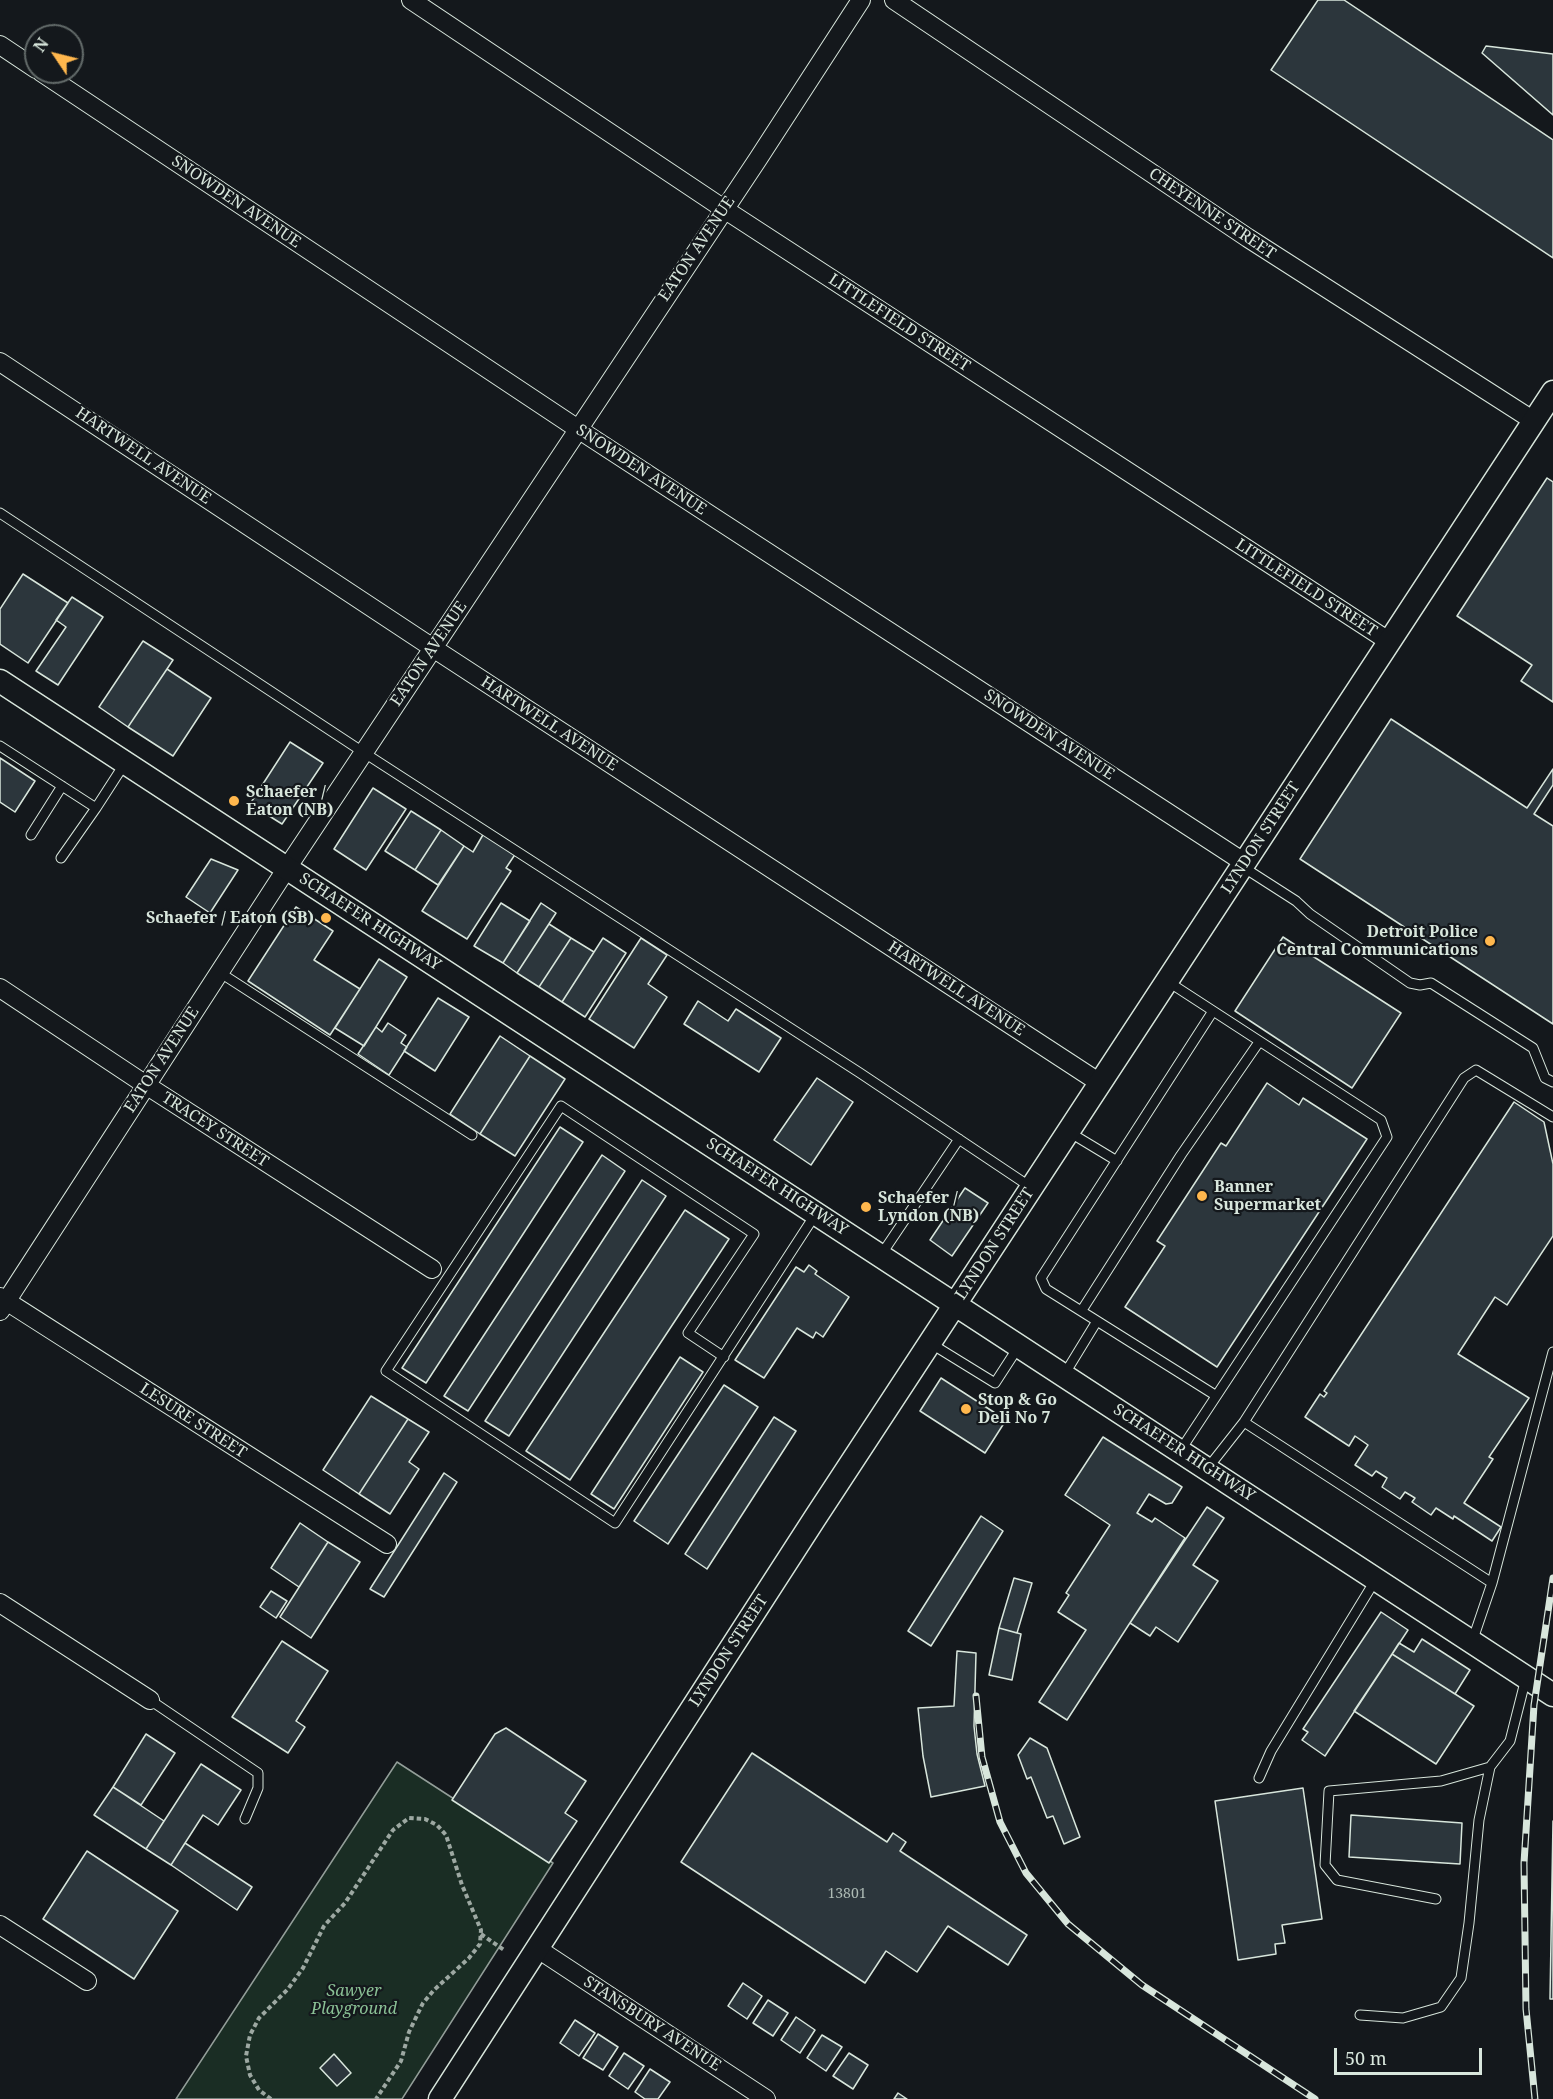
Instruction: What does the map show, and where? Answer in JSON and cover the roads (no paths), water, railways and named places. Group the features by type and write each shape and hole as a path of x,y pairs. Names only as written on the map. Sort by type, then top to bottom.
{"street":[{"name":"LITTLEFIELD STREET","path":"411,0 724,209 1390,642"},
{"name":"EATON AVENUE","path":"2,1303 363,752 861,0"},
{"name":"CHEYENNE STREET","path":"894,0 1248,238 1534,422"},
{"path":"0,45 24,61"},
{"name":"SNOWDEN AVENUE","path":"59,84 578,429 1243,865"},
{"name":"HARTWELL AVENUE","path":"0,362 433,648 1100,1083"},
{"name":"LYNDON STREET","path":"440,2099 930,1343 1553,392"},
{"name":"SCHAEFER HIGHWAY","path":"0,681 1553,1695"},
{"name":"TRACEY STREET","path":"0,988 432,1269"},
{"name":"LESURE STREET","path":"2,1303 387,1544"},
{"path":"0,1603 150,1700"},
{"path":"0,1925 87,1981"},
{"name":"STANSBURY AVENUE","path":"538,1949 766,2099"}],"lane":[{"path":"0,513 363,752 851,1067 1032,1188"},
{"path":"0,746 96,808"},
{"path":"61,858 125,763"},
{"path":"31,835 62,786"},
{"path":"1243,865 1410,983 1420,985 1431,983 1533,1048 1545,1078 1553,1082"},
{"path":"219,972 472,1135"},
{"path":"1167,981 1381,1120 1387,1137 1180,1450"},
{"path":"1213,1011 1041,1278 1047,1289 1215,1395"},
{"path":"1082,1310 1181,1155 1259,1042"},
{"path":"1208,1469 1244,1422 1464,1078 1476,1070 1553,1117"},
{"path":"724,1357 688,1333 754,1234 561,1106 386,1371 615,1523 724,1357 817,1213"},
{"path":"1069,1132 1117,1161"},
{"path":"881,1255 959,1139"},
{"path":"1064,1375 1097,1321"},
{"path":"930,1343 995,1383 1020,1346"},
{"path":"1472,1642 1492,1583 1553,1352"},
{"path":"1244,1422 1492,1583"},
{"path":"1259,1778 1271,1751 1376,1579"},
{"path":"1360,2015 1403,2019 1441,2007 1461,1978 1479,1820 1490,1767 1510,1741 1526,1678"},
{"path":"150,1700 258,1773 258,1788 245,1819"},
{"path":"1436,1899 1337,1880 1325,1865 1329,1791 1441,1781 1490,1767"}],"railway":[{"path":"1535,2099 1526,2009 1524,1863 1534,1705 1553,1578"},
{"path":"976,1696 982,1757 1000,1822 1026,1873 1068,1924 1142,1985 1315,2099"}],"place":[{"name":"Schaefer / Eaton (NB)","path":"234,801"},
{"name":"Schaefer / Eaton (SB)","path":"326,918"},
{"name":"Detroit Police Central Communications","path":"1490,941"},
{"name":"Banner Supermarket","path":"1202,1196"},
{"name":"Schaefer / Lyndon (NB)","path":"866,1207"},
{"name":"Stop & Go Deli No 7","path":"966,1409"}],"park label":[{"name":"Sawyer Playground","path":"354,2000"}]}
